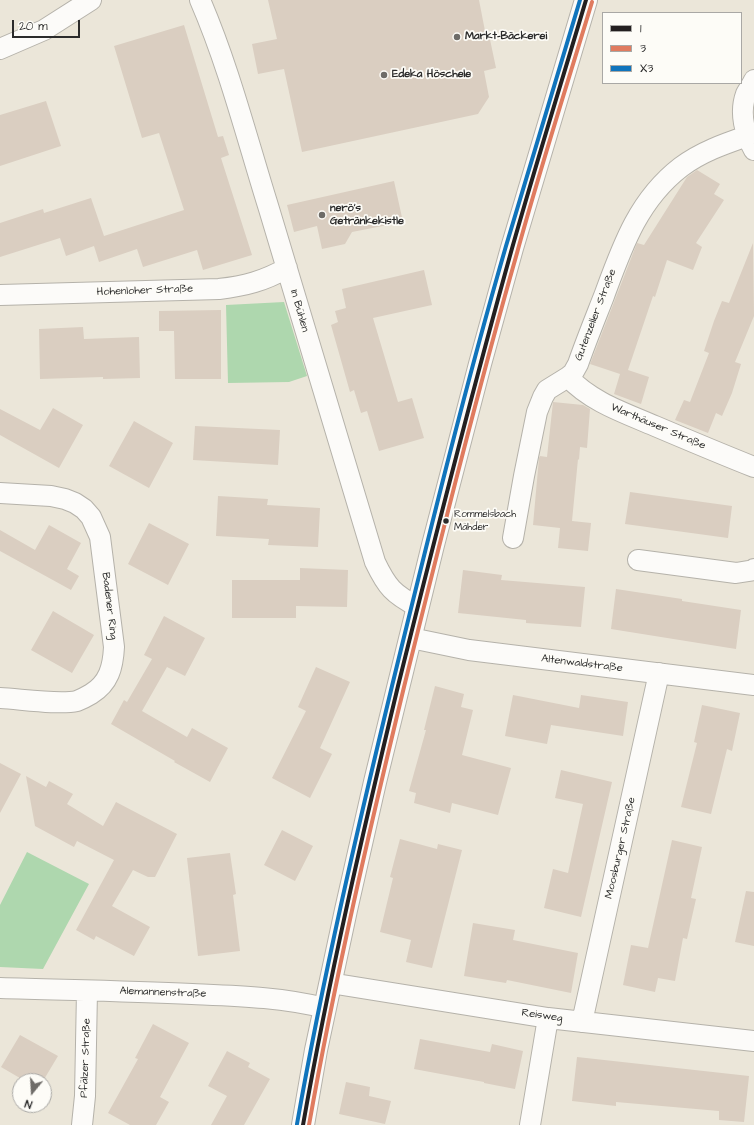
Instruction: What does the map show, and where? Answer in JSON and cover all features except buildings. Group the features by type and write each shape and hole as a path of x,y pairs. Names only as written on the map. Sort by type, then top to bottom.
{"main road":[{"path":"303,1125 316,1050 330,983 375,782 418,607 480,364 512,248 586,0"}],"street":[{"path":"0,49 44,30 91,0"},
{"name":"In Bühlen","path":"200,0 215,36 252,150 329,413 375,562 392,591 418,607"},
{"path":"750,143 743,122 743,108 746,94 754,80"},
{"name":"Gutenzeller Straße","path":"513,538 537,412 542,397 547,390 573,373 578,364 627,236 640,212 669,178 693,159 708,151 750,143"},
{"name":"Hohenloher Straße","path":"0,295 219,289 253,284 287,268"},
{"name":"Warthäuser Straße","path":"568,377 590,396 618,410 754,467"},
{"name":"Badener Ring","path":"0,493 64,498 84,509 91,517 100,537 114,647 114,660 109,676 94,692 76,701 54,702 0,698"},
{"path":"638,560 736,573 754,569"},
{"name":"Altenwaldstraße","path":"411,638 469,650 754,685"},
{"name":"Moosburger Straße","path":"582,1022 660,673"},
{"name":"Reisweg","path":"330,983 548,1018 754,1042"},
{"name":"Alemannenstraße","path":"0,988 258,997 281,999 325,1008"},
{"name":"Pfälzer Straße","path":"82,1125 85,1096 87,991"},
{"path":"530,1125 548,1018"}],"green space":[{"path":"284,302 307,376 289,382 228,383 226,305"},
{"path":"27,852 89,884 43,969 0,967 0,905"}],"transit line":[{"name":"X3","path":"297,1124 329,959 353,850 433,520 461,410 506,246 580,0"},
{"name":"1","path":"303,1125 324,1015 359,850 425,577 511,252 586,0"},
{"name":"3","path":"309,1125 341,960 365,851 445,524 487,361 526,222 592,2"}],"place":[{"name":"Markt-Bäckerei","path":"457,37"},
{"name":"Edeka Höschele","path":"384,75"},
{"name":"nerö's Getränkekistle","path":"322,215"},
{"name":"Rommelsbach Mähder","path":"446,521"}]}
